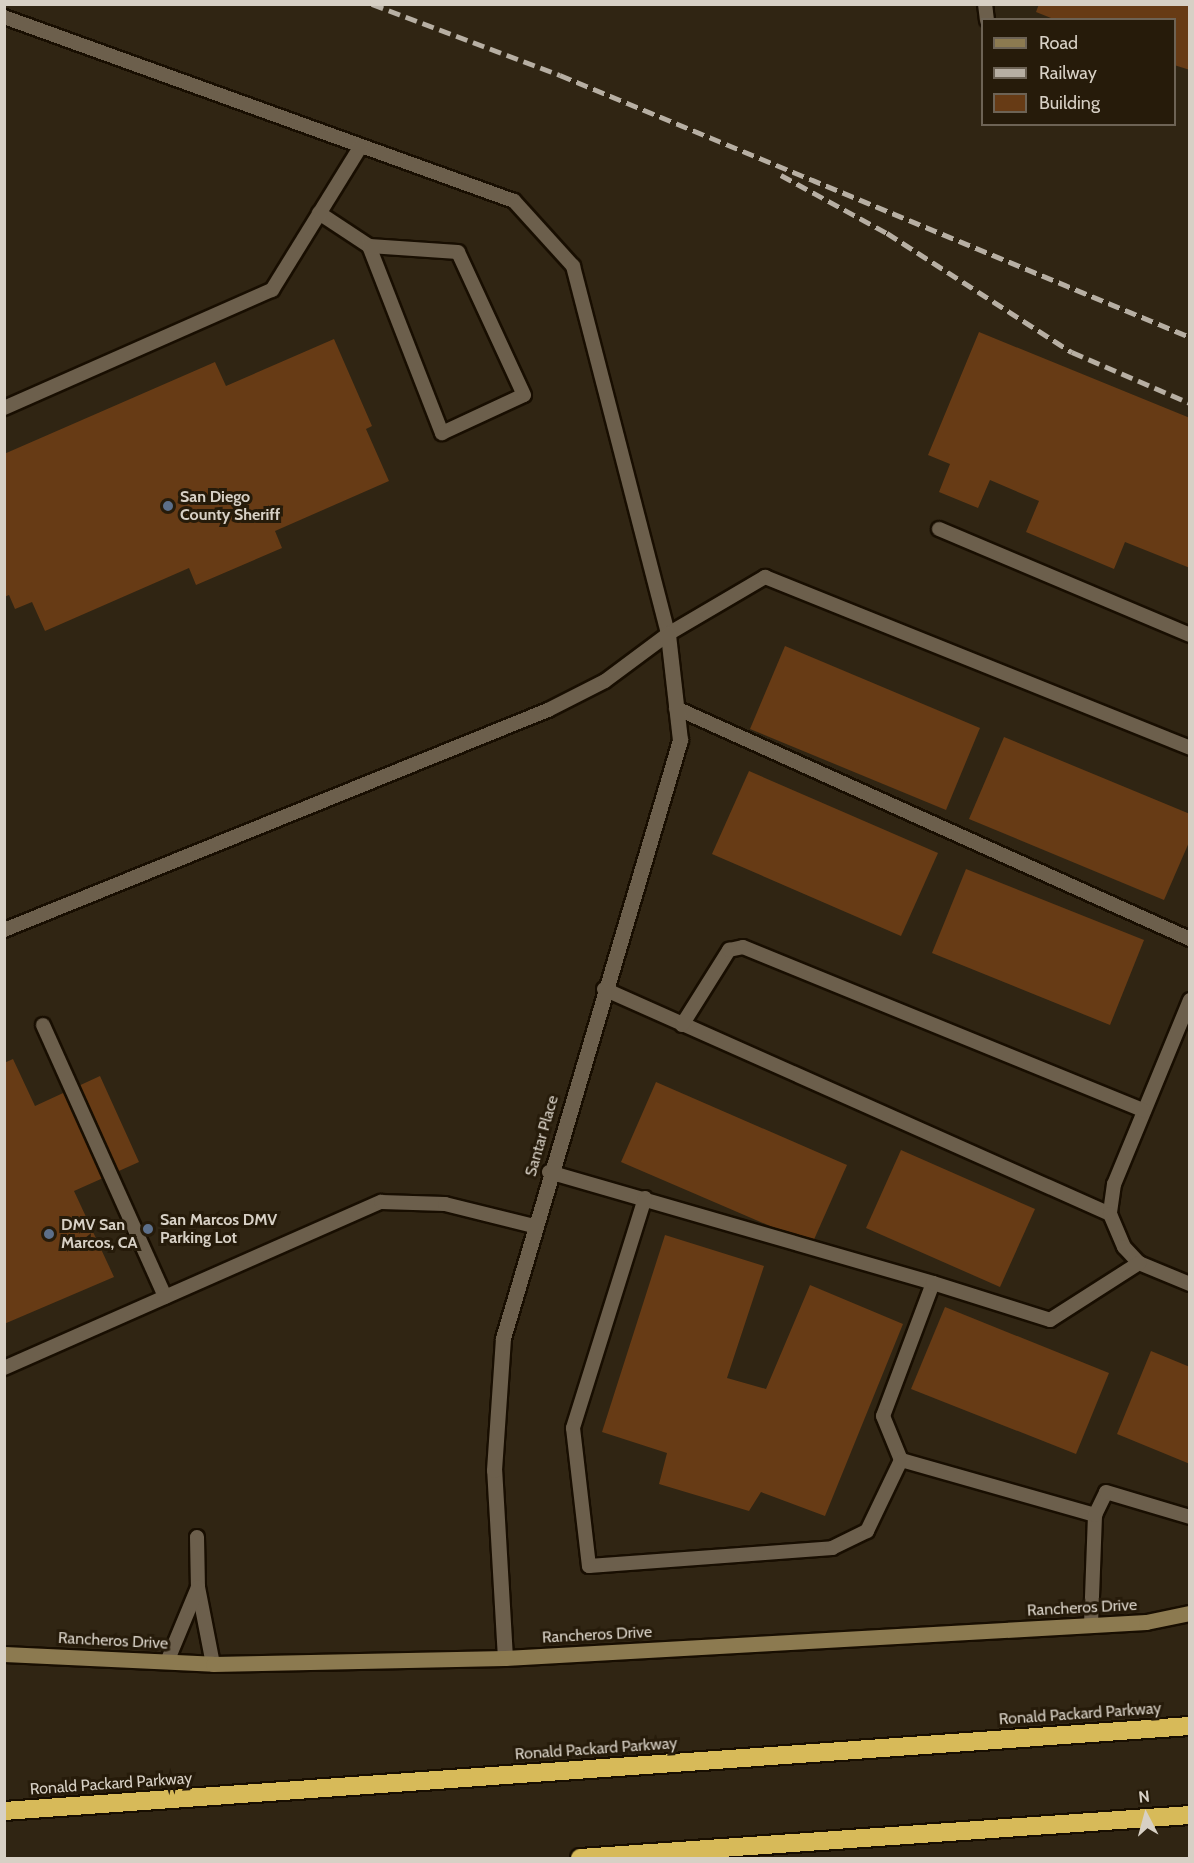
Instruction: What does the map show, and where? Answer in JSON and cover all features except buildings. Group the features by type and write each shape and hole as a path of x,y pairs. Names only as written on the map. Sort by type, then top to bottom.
{"highway":[{"name":"Ronald Packard Parkway","path":"4,1811 1190,1726"},
{"path":"580,1858 1190,1815"}],"main road":[{"name":"Rancheros Drive","path":"4,1654 213,1664 505,1658 1146,1622 1190,1613"}],"street":[{"name":"Santar Place","path":"505,1658 494,1470 503,1338 549,1172 680,740 668,634"}],"lane":[{"path":"4,17 514,201 573,266 668,634"},
{"path":"4,408 272,290 361,146"},
{"path":"319,213 369,246 458,252 524,395 442,433 369,246"},
{"path":"939,529 1190,635"},
{"path":"4,930 548,710 605,681 668,634 765,577 1190,748"},
{"path":"676,708 1190,939"},
{"path":"682,1024 729,950 743,947 1144,1111"},
{"path":"604,989 1110,1214"},
{"path":"1190,1000 1114,1184 1110,1214 1124,1247 1139,1263 1190,1284"},
{"path":"43,1025 165,1297"},
{"path":"549,1172 933,1283 1050,1320 1139,1263"},
{"path":"645,1198 573,1428 589,1566 832,1548 867,1531 901,1460 883,1416 933,1283"},
{"path":"4,1368 381,1202 445,1204 534,1226"},
{"path":"901,1460 1095,1515"},
{"path":"1091,1625 1095,1515 1106,1492 1190,1517"},
{"path":"197,1537 198,1587 213,1664"},
{"path":"167,1662 198,1587"}],"railway":[{"path":"372,4 560,75 1190,337"},
{"path":"781,175 887,233 1072,352 1190,403"}],"place":[{"name":"San Diego County Sheriff","path":"168,506"},
{"name":"San Marcos DMV Parking Lot","path":"148,1229"},
{"name":"DMV San Marcos, CA","path":"49,1234"}]}
